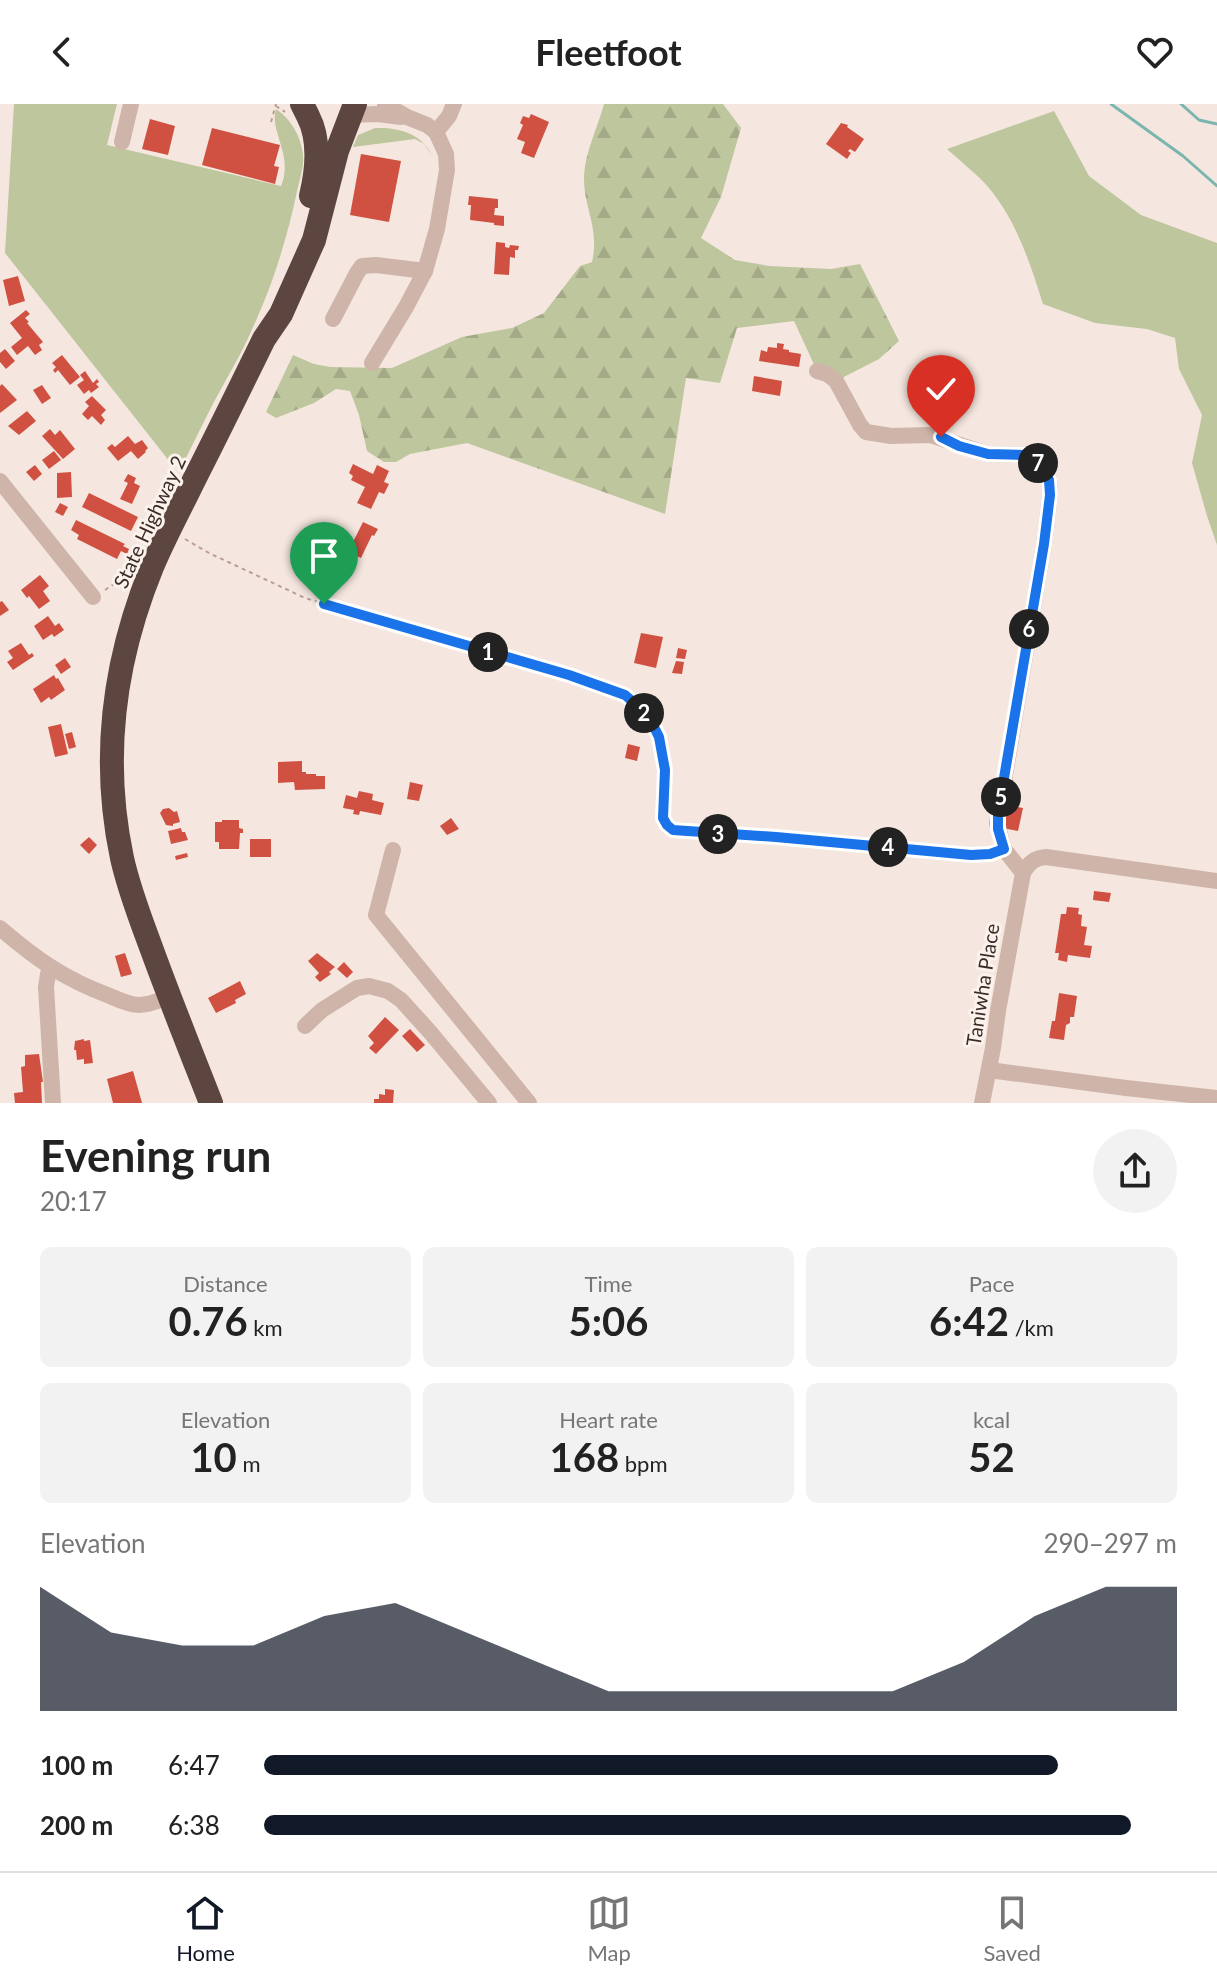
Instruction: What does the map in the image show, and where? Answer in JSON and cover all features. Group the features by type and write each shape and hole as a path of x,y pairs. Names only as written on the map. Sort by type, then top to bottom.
{"highway":[{"path":"293,107 316,120 332,123 352,112"},
{"name":"State Highway 2","path":"211,1103 132,895 123,860 116,825 111,765 115,700 133,620 152,566 264,339 297,248 312,193 316,149 293,107"},
{"name":"State Highway 2","path":"264,339 281,314 314,240 337,151 352,112"}],"street":[{"path":"122,142 131,104"},
{"path":"372,363 425,271 437,229 447,170 446,154 436,132 385,104"},
{"path":"436,132 454,104"},
{"path":"352,112 407,117"},
{"path":"333,319 362,266 425,271"},
{"path":"817,371 836,381 866,432 891,436 930,435 988,454 1025,455 1042,466 1049,480 1044,544 998,813 998,829 1004,849 1023,873 1034,860 1046,857 1217,881"},
{"path":"0,481 93,597"},
{"path":"393,850 376,915 529,1103"},
{"name":"Taniwha Place","path":"982,1103 1023,873"},
{"path":"0,928 34,957 72,981 136,1006 169,997"},
{"path":"52,968 46,987 53,1103"},
{"path":"305,1026 322,1010 357,988 369,986 388,991 401,1000 430,1032 489,1103"},
{"path":"989,1070 1217,1098"}],"path":[{"path":"271,122 293,107"},
{"path":"170,530 209,553 305,598 569,675 625,695 645,714 659,737 665,770 663,818 673,830 971,855 990,854 1004,849"},
{"path":"93,597 118,583 132,557 143,562"}],"green space":[{"path":"14,104 117,104 107,145 281,186 285,164 276,126 276,109 291,123 298,135 303,155 302,168 274,276 248,339 184,462 170,462 5,253"},
{"path":"604,104 723,104 741,128 721,197 701,238 735,260 769,266 831,269 860,264 899,341 879,359 836,381 817,371 794,321 737,328 720,383 686,378 665,514 467,443 410,454 396,462 384,462 367,451 350,391 336,389 314,403 276,418 266,412 293,355 330,367 392,368 462,337 512,328 544,313 580,266 592,262 594,238 584,176 589,149"},
{"path":"1054,111 1089,176 1141,215 1217,243 1217,545 1192,463 1202,415 1179,369 1175,338 1147,329 1095,323 1043,304 1028,258 999,201 947,149"},
{"path":"375,128 408,133 424,144 415,139 353,147 358,135"}],"building":[{"path":"531,114 549,122 534,158 521,153 525,142 517,139 523,116 529,118"},
{"path":"150,119 175,126 168,155 142,149"},
{"path":"841,123 864,139 855,152 848,151 851,153 847,159 826,144"},
{"path":"212,128 280,145 274,166 279,167 275,184 202,165"},
{"path":"361,154 401,161 389,222 350,215"},
{"path":"469,196 498,199 494,215 504,216 504,226 470,220"},
{"path":"496,242 505,243 505,247 509,248 510,245 519,246 515,250 515,258 510,257 509,275 494,274"},
{"path":"18,276 25,301 9,306 3,280"},
{"path":"26,310 30,314 25,318 27,323 43,342 39,345 42,350 35,355 28,346 17,355 11,347 22,338 10,323"},
{"path":"777,343 784,344 783,349 789,352 801,354 799,367 759,361 761,350 767,352 768,347 777,348"},
{"path":"5,349 15,361 6,369 0,362 0,353"},
{"path":"62,355 80,377 70,385 58,370 55,373 53,370 56,367 52,363"},
{"path":"85,371 93,383 97,379 99,387 84,394 77,385 84,380 80,375"},
{"path":"754,376 782,381 780,396 752,391"},
{"path":"2,384 17,400 0,413 0,386"},
{"path":"42,385 51,398 42,404 33,390"},
{"path":"92,396 106,410 101,415 105,420 101,425 92,416 88,420 82,414 89,406 85,402"},
{"path":"27,411 36,421 19,435 8,426"},
{"path":"50,429 55,435 60,430 75,449 63,459 42,436"},
{"path":"128,436 135,444 142,440 148,448 138,459 131,451 118,461 107,448 112,444 115,447"},
{"path":"54,451 61,460 49,469 42,460"},
{"path":"353,464 373,474 377,465 389,471 384,482 389,484 384,494 379,492 371,509 357,503 365,487 351,480 353,476 349,473"},
{"path":"35,465 42,474 34,481 26,472"},
{"path":"71,472 72,497 57,498 57,473"},
{"path":"128,474 136,478 134,483 140,486 132,504 120,499 128,483 124,481"},
{"path":"89,493 138,517 131,531 82,507"},
{"path":"60,503 68,507 63,516 55,512"},
{"path":"76,520 125,544 123,546 129,549 127,554 121,551 117,559 77,539 79,535 71,530"},
{"path":"363,522 378,529 361,558 348,552"},
{"path":"40,575 49,586 43,591 50,601 39,609 21,590"},
{"path":"0,602 9,610 0,616"},
{"path":"48,616 55,626 59,623 64,630 43,640 34,626"},
{"path":"641,633 663,637 656,668 634,663"},
{"path":"21,643 29,655 32,653 34,656 13,670 7,662 13,658 8,651"},
{"path":"678,648 687,650 685,659 676,658"},
{"path":"65,658 71,667 61,674 55,665"},
{"path":"676,661 684,662 682,674 672,673"},
{"path":"54,675 65,690 41,703 33,689"},
{"path":"61,724 68,754 55,757 48,727"},
{"path":"72,732 76,747 69,749 65,734"},
{"path":"628,744 640,747 637,761 625,758"},
{"path":"302,761 302,772 325,776 325,789 295,790 294,782 278,783 278,762"},
{"path":"410,782 423,785 419,801 407,799"},
{"path":"359,791 373,794 372,800 384,803 381,815 360,811 359,815 353,814 354,810 343,808 346,795 357,798"},
{"path":"1007,805 1023,808 1018,831 1002,828"},
{"path":"169,808 177,811 180,822 173,826 166,825 160,813"},
{"path":"451,818 459,829 447,835 440,826"},
{"path":"239,820 243,833 240,833 239,849 219,849 219,842 215,842 215,822"},
{"path":"181,828 188,840 171,844 168,831"},
{"path":"89,837 97,845 89,854 80,845"},
{"path":"250,839 271,839 271,857 250,857"},
{"path":"187,853 188,857 176,860 175,856"},
{"path":"1094,891 1111,893 1109,902 1093,900"},
{"path":"1067,907 1079,908 1081,926 1087,927 1084,945 1092,946 1090,958 1068,955 1067,962 1058,960 1059,953 1055,953 1061,914 1066,914"},
{"path":"125,953 132,974 121,977 115,956"},
{"path":"317,953 335,967 320,982 315,977 319,973 308,961"},
{"path":"344,962 353,972 347,978 337,969"},
{"path":"240,981 246,994 216,1013 208,998"},
{"path":"1059,993 1077,996 1074,1017 1070,1017 1070,1023 1066,1025 1064,1040 1049,1038"},
{"path":"385,1017 399,1030 376,1054 369,1048 374,1043 368,1036"},
{"path":"410,1029 425,1045 417,1052 402,1036"},
{"path":"90,1040 93,1063 84,1064 84,1059 77,1060 75,1041"},
{"path":"39,1054 42,1103 15,1103 14,1093 23,1092 21,1067 25,1066 25,1055"},
{"path":"133,1071 142,1103 113,1103 107,1079"},
{"path":"385,1089 394,1090 393,1103 374,1103 374,1099 379,1099 379,1094 385,1095"}],"waterway":[{"path":"1111,104 1183,156 1217,186"},
{"path":"1181,104 1199,120 1217,124"}],"route":[{"path":"324,604 569,675 625,695 651,721 659,737 665,770 663,818 673,830 971,855 990,854 1004,849 998,829 998,813 1044,544 1049,480 1042,466 1025,455 988,454 941,437"}]}
